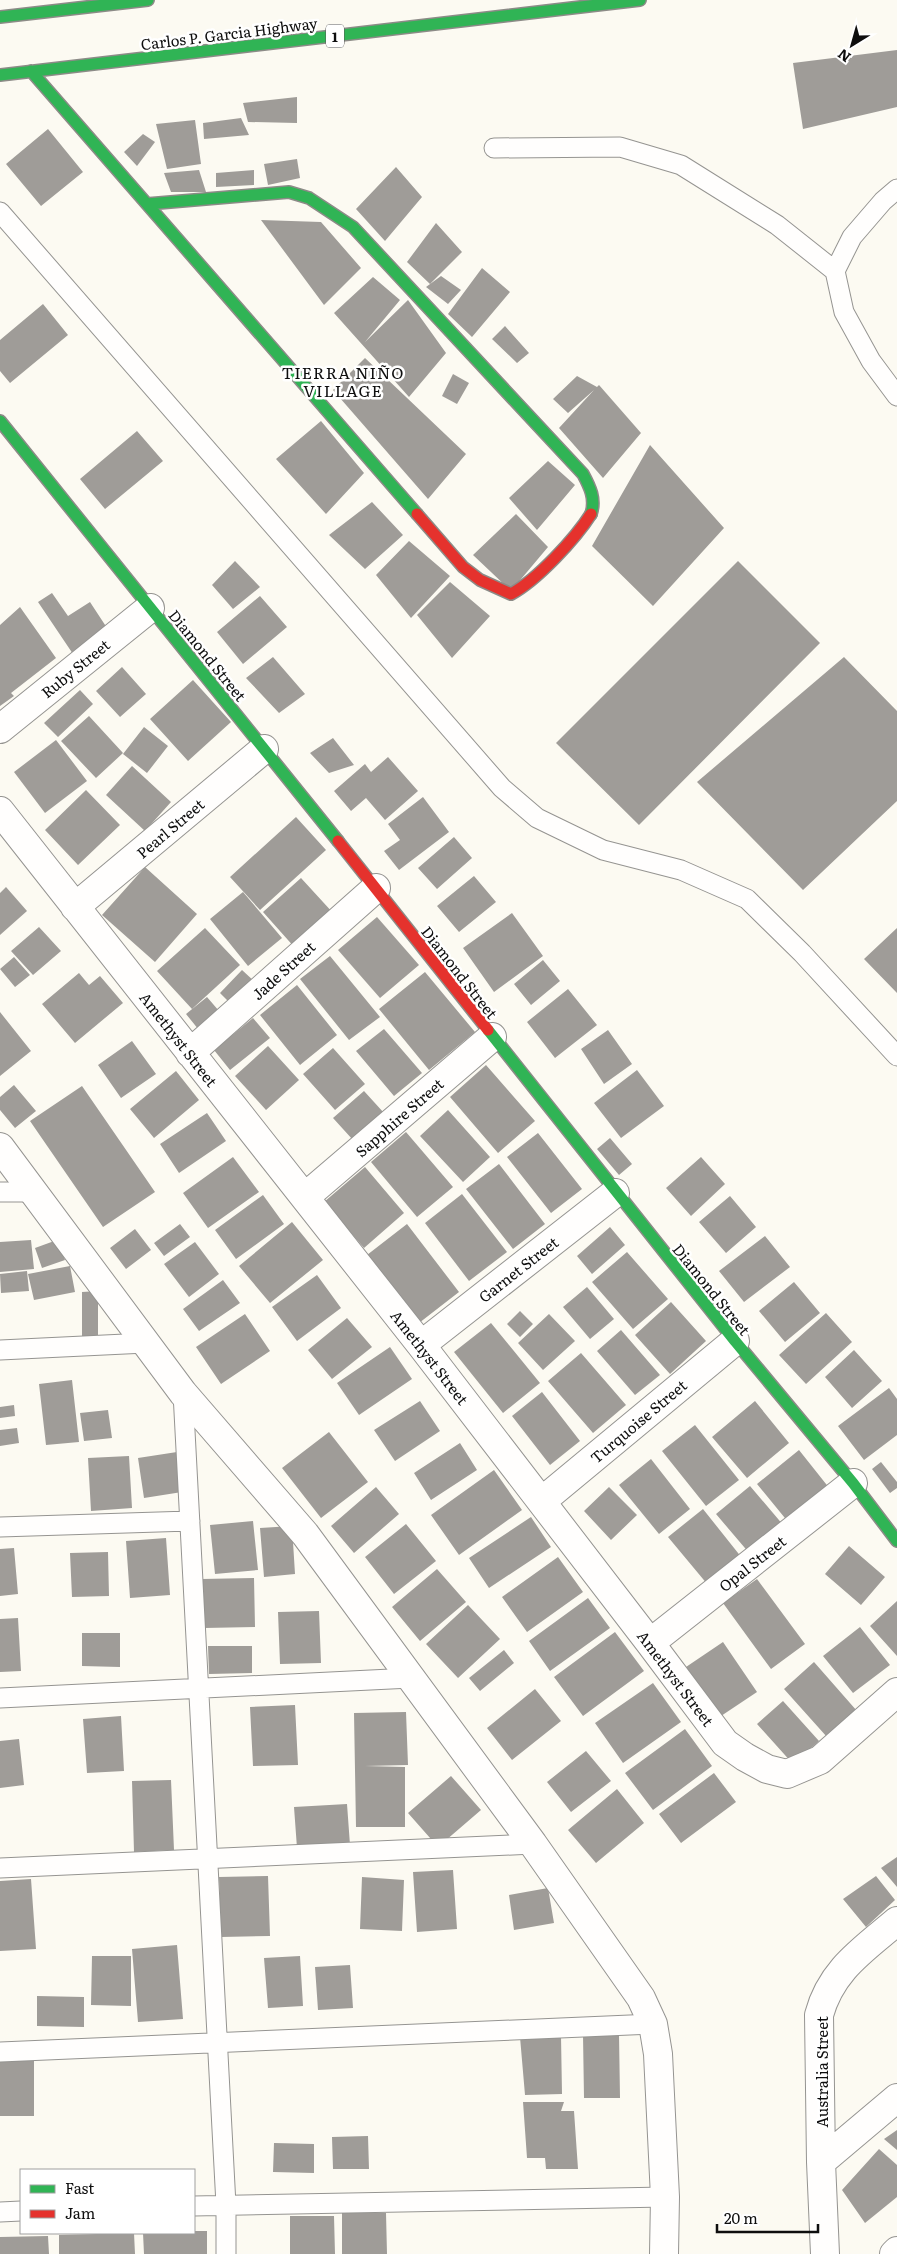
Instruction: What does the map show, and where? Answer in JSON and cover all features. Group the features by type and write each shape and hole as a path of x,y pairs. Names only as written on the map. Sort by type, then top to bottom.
{"main road":[{"path":"0,17 148,0"},
{"name":"Carlos P. Garcia Highway","path":"0,75 632,0"},
{"path":"31,71 463,567 480,580 511,594 520,589 586,524 594,507 591,488 583,474 353,228 309,198 289,192 147,204"},
{"name":"Diamond Street","path":"3,430 264,748 734,1342 853,1483 897,1540"}],"street":[{"name":"Ruby Street","path":"0,729 150,608"},
{"name":"Pearl Street","path":"75,907 264,748"},
{"name":"Amethyst Street","path":"0,811 421,1345 725,1743 767,1769 787,1774 820,1760 897,1692"},
{"name":"Jade Street","path":"190,1053 376,888"},
{"name":"Sapphire Street","path":"305,1197 492,1037"},
{"path":"0,1147 183,1393 305,1534 533,1844 641,1998 653,2024 658,2054 665,2197 664,2254"},
{"name":"Garnet Street","path":"421,1345 615,1193"},
{"name":"Turquoise Street","path":"542,1501 734,1342"},
{"name":"Opal Street","path":"650,1643 853,1483"},
{"name":"Australia Street","path":"825,2254 821,2162 819,2015 824,1998 845,1965 897,1921"},
{"path":"821,2162 897,2098"},
{"path":"894,2254 897,2251"}],"lane":[{"path":"494,148 620,146 681,165 776,225 835,271"},
{"path":"897,189 883,201 852,237 835,271 844,312 871,361 897,396"},
{"path":"0,212 502,788 537,818 603,850 681,870 747,899 802,953 897,1056"},
{"path":"0,1192 34,1192"},
{"path":"0,1350 146,1343"},
{"path":"183,1393 226,2204 226,2254"},
{"path":"0,1527 190,1521"},
{"path":"0,1698 412,1678"},
{"path":"0,1868 533,1844"},
{"path":"0,2052 653,2024"},
{"path":"195,2206 665,2197"},
{"path":"0,2212 20,2211"}],"building":[{"path":"897,50 897,107 803,129 793,63"},
{"path":"297,97 297,123 248,122 243,103"},
{"path":"241,118 249,135 204,139 203,123"},
{"path":"195,120 201,164 167,169 156,124"},
{"path":"48,129 83,172 41,206 6,164"},
{"path":"143,134 155,142 137,166 124,152"},
{"path":"297,159 300,178 268,185 264,164"},
{"path":"396,167 422,197 385,241 356,209"},
{"path":"199,170 206,192 171,192 164,173"},
{"path":"254,170 254,185 216,187 216,173"},
{"path":"261,220 321,222 361,268 324,305"},
{"path":"436,223 462,252 430,284 407,262"},
{"path":"482,268 510,292 472,337 448,314"},
{"path":"441,276 461,290 448,304 426,287"},
{"path":"373,277 400,300 365,342 408,300 446,353 409,397 334,313"},
{"path":"43,304 68,335 10,383 0,371 0,340"},
{"path":"505,326 529,353 517,363 492,339"},
{"path":"365,358 466,454 428,499 333,390"},
{"path":"453,374 469,383 457,404 442,396"},
{"path":"577,376 597,387 599,385 641,433 603,478 559,428 594,390 568,413 553,399"},
{"path":"321,421 364,473 326,514 276,459"},
{"path":"137,431 163,461 105,509 80,479"},
{"path":"650,445 724,528 653,606 592,546"},
{"path":"548,461 575,485 537,530 509,498"},
{"path":"372,502 403,535 365,569 329,535"},
{"path":"516,514 548,547 511,591 473,555"},
{"path":"409,541 450,576 411,618 376,575"},
{"path":"235,561 260,587 233,609 212,585"},
{"path":"738,561 820,643 639,825 556,743"},
{"path":"450,582 490,616 452,658 417,615"},
{"path":"52,593 68,616 90,602 109,631 73,654 38,602"},
{"path":"260,596 287,627 243,664 217,632"},
{"path":"20,607 56,658 11,693 14,696 0,706 0,625"},
{"path":"273,657 305,694 279,713 246,678"},
{"path":"844,657 897,711 897,801 803,890 697,782"},
{"path":"122,667 146,694 120,717 96,691"},
{"path":"193,680 231,722 188,761 150,719"},
{"path":"80,690 93,704 58,737 44,723"},
{"path":"89,716 123,753 96,778 61,741"},
{"path":"144,727 168,746 147,773 123,754"},
{"path":"333,738 354,765 329,773 310,753"},
{"path":"56,740 87,781 45,813 14,772"},
{"path":"388,757 418,791 385,820 366,798 351,811 334,791 365,764 371,772"},
{"path":"132,766 171,802 145,831 106,795"},
{"path":"86,790 120,825 78,865 45,830"},
{"path":"423,797 449,832 399,870 384,851 400,840 388,824"},
{"path":"296,817 326,850 260,910 230,877"},
{"path":"454,837 472,858 437,889 418,868"},
{"path":"145,867 197,914 155,962 102,915"},
{"path":"474,876 496,902 459,932 437,906"},
{"path":"301,878 334,914 296,949 263,912"},
{"path":"6,887 27,911 0,935 0,893"},
{"path":"243,892 282,938 248,966 210,919"},
{"path":"512,913 543,956 494,992 463,948"},
{"path":"377,917 419,965 380,998 338,950"},
{"path":"39,927 61,951 33,975 11,951"},
{"path":"205,928 240,965 192,1009 157,971"},
{"path":"897,928 897,993 864,959"},
{"path":"330,956 380,1017 349,1040 300,979"},
{"path":"14,957 30,975 15,987 0,969"},
{"path":"543,960 560,981 531,1005 514,984"},
{"path":"242,970 255,982 233,1006 220,993"},
{"path":"425,972 475,1032 429,1070 379,1009"},
{"path":"79,973 89,985 100,976 123,1003 75,1043 42,1004"},
{"path":"297,985 337,1035 300,1065 260,1015"},
{"path":"568,989 597,1025 555,1058 527,1022"},
{"path":"207,997 225,1018 203,1035 186,1014"},
{"path":"0,1012 31,1051 0,1076"},
{"path":"253,1018 270,1038 230,1070 214,1050"},
{"path":"384,1029 422,1073 394,1096 356,1051"},
{"path":"608,1030 632,1064 604,1084 581,1049"},
{"path":"132,1041 156,1074 121,1098 98,1065"},
{"path":"268,1046 299,1080 266,1110 235,1076"},
{"path":"333,1048 365,1084 335,1110 303,1074"},
{"path":"486,1065 535,1121 498,1153 450,1097"},
{"path":"637,1070 664,1106 621,1138 594,1103"},
{"path":"176,1071 199,1100 154,1138 130,1109"},
{"path":"14,1085 36,1111 15,1128 0,1110 0,1097"},
{"path":"82,1086 155,1192 103,1227 30,1121"},
{"path":"364,1091 384,1113 353,1140 333,1118"},
{"path":"448,1110 490,1157 463,1182 420,1136"},
{"path":"207,1113 226,1141 179,1173 160,1144"},
{"path":"406,1132 453,1187 417,1217 371,1162"},
{"path":"538,1133 582,1189 551,1213 507,1157"},
{"path":"610,1138 632,1164 619,1175 597,1149"},
{"path":"233,1157 259,1192 208,1228 183,1193"},
{"path":"701,1157 725,1184 691,1216 666,1188"},
{"path":"499,1164 545,1224 513,1249 466,1189"},
{"path":"365,1167 404,1213 364,1248 324,1202"},
{"path":"462,1194 507,1252 469,1281 425,1223"},
{"path":"263,1195 284,1224 236,1259 215,1230"},
{"path":"730,1196 756,1227 726,1253 699,1222"},
{"path":"292,1222 323,1260 270,1303 239,1266"},
{"path":"180,1224 190,1237 164,1256 154,1243"},
{"path":"407,1224 459,1292 419,1323 367,1255"},
{"path":"610,1227 625,1245 592,1274 577,1256"},
{"path":"135,1229 151,1250 126,1269 110,1248"},
{"path":"765,1236 790,1267 744,1302 719,1271"},
{"path":"31,1240 34,1269 0,1272 0,1242"},
{"path":"57,1240 65,1260 42,1268 35,1248"},
{"path":"195,1242 219,1274 189,1297 164,1264"},
{"path":"627,1252 668,1299 633,1329 592,1282"},
{"path":"70,1266 75,1292 34,1300 28,1274"},
{"path":"27,1271 29,1291 1,1293 0,1274"},
{"path":"317,1275 341,1308 297,1341 272,1307"},
{"path":"223,1280 240,1303 199,1331 183,1309"},
{"path":"794,1282 820,1313 785,1342 759,1311"},
{"path":"587,1287 614,1319 590,1339 563,1307"},
{"path":"98,1291 98,1340 82,1340 82,1292"},
{"path":"671,1302 706,1341 670,1374 635,1335"},
{"path":"520,1311 533,1324 520,1337 507,1324"},
{"path":"826,1313 852,1342 806,1384 779,1355"},
{"path":"245,1314 270,1351 221,1384 196,1347"},
{"path":"549,1314 575,1341 543,1370 518,1343"},
{"path":"347,1318 372,1347 332,1379 308,1350"},
{"path":"491,1323 540,1383 503,1413 454,1352"},
{"path":"621,1330 660,1375 635,1395 597,1351"},
{"path":"390,1347 412,1379 359,1415 337,1383"},
{"path":"854,1350 882,1381 852,1408 825,1377"},
{"path":"581,1353 626,1405 593,1433 548,1381"},
{"path":"72,1380 79,1442 46,1445 39,1384"},
{"path":"889,1388 897,1399 897,1435 864,1460 838,1426"},
{"path":"542,1392 580,1441 550,1465 512,1416"},
{"path":"420,1401 440,1431 395,1461 374,1430"},
{"path":"755,1401 789,1443 747,1478 712,1437"},
{"path":"14,1405 15,1416 0,1418 0,1407"},
{"path":"108,1410 112,1438 84,1441 80,1413"},
{"path":"695,1425 739,1480 706,1506 662,1451"},
{"path":"17,1428 19,1443 0,1446 0,1430"},
{"path":"329,1432 368,1482 321,1518 282,1468"},
{"path":"460,1443 477,1470 431,1500 414,1473"},
{"path":"799,1450 830,1489 789,1523 757,1484"},
{"path":"177,1452 182,1492 144,1498 138,1458"},
{"path":"129,1456 132,1508 91,1511 88,1458"},
{"path":"651,1459 690,1509 659,1534 619,1485"},
{"path":"881,1462 897,1482 897,1488 890,1493 872,1469"},
{"path":"494,1470 522,1510 459,1555 431,1515"},
{"path":"750,1486 784,1526 750,1554 716,1514"},
{"path":"376,1487 399,1514 354,1553 331,1526"},
{"path":"609,1487 637,1515 611,1540 584,1511"},
{"path":"703,1509 742,1558 708,1585 668,1537"},
{"path":"531,1517 551,1547 489,1588 469,1558"},
{"path":"253,1521 258,1570 215,1574 210,1525"},
{"path":"406,1524 436,1561 394,1594 365,1557"},
{"path":"292,1526 295,1574 264,1577 260,1528"},
{"path":"166,1538 170,1595 130,1598 126,1541"},
{"path":"849,1546 885,1577 861,1605 825,1574"},
{"path":"14,1548 18,1594 0,1596 0,1549"},
{"path":"108,1552 109,1596 72,1597 70,1553"},
{"path":"558,1557 583,1592 527,1632 502,1597"},
{"path":"437,1569 466,1602 420,1641 392,1607"},
{"path":"254,1578 255,1627 204,1628 202,1579"},
{"path":"757,1579 805,1644 771,1669 723,1603"},
{"path":"588,1598 610,1628 550,1671 529,1641"},
{"path":"897,1601 897,1656 870,1626"},
{"path":"468,1605 500,1639 458,1678 426,1644"},
{"path":"319,1611 321,1663 280,1664 278,1612"},
{"path":"18,1618 21,1671 0,1672 0,1619"},
{"path":"860,1627 890,1665 853,1693 823,1656"},
{"path":"615,1632 644,1671 583,1716 554,1677"},
{"path":"82,1633 120,1633 120,1667 82,1666"},
{"path":"723,1642 757,1692 721,1716 686,1667"},
{"path":"208,1646 252,1646 252,1673 209,1674"},
{"path":"504,1650 514,1663 480,1691 469,1678"},
{"path":"814,1662 857,1711 827,1737 784,1689"},
{"path":"653,1683 681,1722 623,1763 595,1723"},
{"path":"535,1689 561,1721 512,1760 487,1728"},
{"path":"783,1701 819,1741 793,1764 757,1724"},
{"path":"295,1705 298,1765 253,1766 250,1707"},
{"path":"406,1712 408,1765 365,1766 405,1767 405,1827 356,1827 354,1713"},
{"path":"121,1716 124,1771 87,1773 83,1719"},
{"path":"685,1729 712,1766 653,1810 625,1773"},
{"path":"19,1739 24,1785 0,1788 0,1741"},
{"path":"586,1751 611,1781 571,1812 547,1782"},
{"path":"714,1773 736,1802 681,1843 659,1814"},
{"path":"451,1776 481,1810 438,1847 408,1813"},
{"path":"171,1780 174,1850 134,1852 132,1781"},
{"path":"617,1789 644,1823 596,1863 568,1830"},
{"path":"347,1804 350,1845 297,1848 294,1807"},
{"path":"897,1857 897,1887 881,1868"},
{"path":"453,1870 457,1929 417,1932 413,1872"},
{"path":"268,1876 270,1936 221,1937 219,1877"},
{"path":"876,1876 895,1900 866,1927 843,1899"},
{"path":"362,1877 404,1880 402,1931 360,1929"},
{"path":"31,1879 36,1949 0,1951 0,1881"},
{"path":"548,1888 554,1923 514,1930 509,1895"},
{"path":"177,1945 183,2019 138,2022 132,1949"},
{"path":"92,1956 131,1956 131,2006 91,2005"},
{"path":"300,1956 303,2006 268,2008 264,1958"},
{"path":"350,1965 353,2008 318,2010 315,1967"},
{"path":"37,1996 84,1997 84,2027 37,2026"},
{"path":"619,2034 620,2098 584,2098 583,2035"},
{"path":"561,2036 562,2094 525,2095 520,2037"},
{"path":"0,2058 34,2058 34,2116 0,2116"},
{"path":"523,2102 564,2102 561,2111 574,2111 578,2169 546,2169 545,2158 527,2158"},
{"path":"897,2130 897,2150 884,2139"},
{"path":"368,2136 369,2169 333,2169 332,2137"},
{"path":"274,2143 314,2144 314,2173 273,2172"},
{"path":"879,2149 897,2165 897,2197 865,2223 842,2190"},
{"path":"342,2212 386,2213 387,2254 342,2254"},
{"path":"290,2216 334,2216 335,2254 290,2254"},
{"path":"195,2231 207,2231 207,2254 144,2254 143,2234 195,2234"},
{"path":"134,2234 135,2254 59,2254 59,2235"},
{"path":"48,2236 49,2254 0,2254 0,2237"}],"traffic: fast":[{"path":"0,17 148,0"},
{"path":"0,75 640,0"},
{"path":"31,71 417,514"},
{"path":"147,204 289,192 309,198 353,227 583,474 593,498 591,514"},
{"path":"0,421 338,841"},
{"path":"488,1030 735,1341 853,1483 897,1541"}],"traffic: jam":[{"path":"417,514 463,567 480,580 511,594 544,569 591,514"},
{"path":"338,841 488,1030"}],"district":[{"name":"TIERRA NIÑO VILLAGE","path":"343,381"}]}
